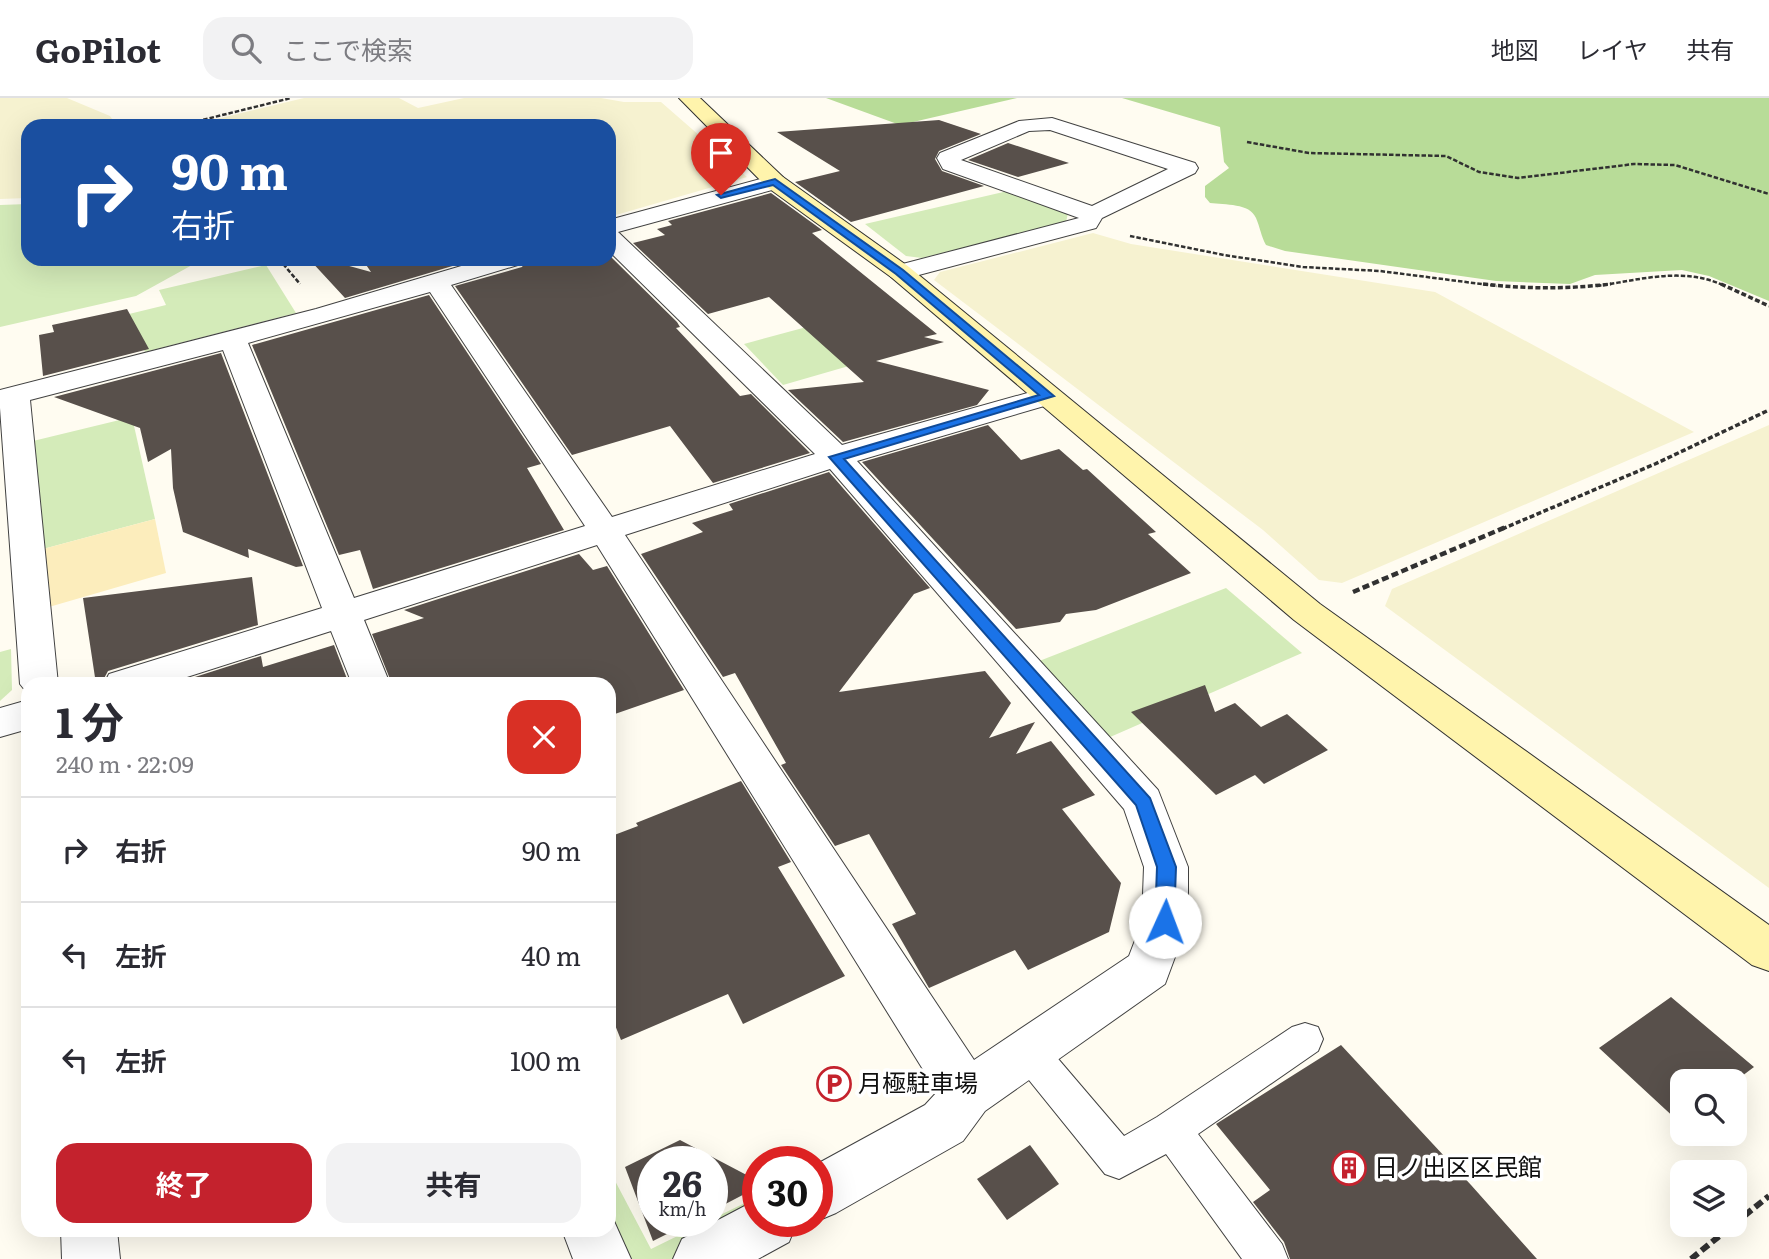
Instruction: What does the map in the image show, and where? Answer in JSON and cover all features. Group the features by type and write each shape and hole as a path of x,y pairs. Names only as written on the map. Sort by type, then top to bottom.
{"street":[{"path":"688,98 775,182 900,272 1307,612 1769,951"},
{"path":"900,272 1091,218 1187,168 1052,124 1026,125 948,159 951,163 1091,218"},
{"path":"616,225 775,182"},
{"path":"616,244 836,457 1143,802 1167,867 1165,922 1148,969 967,1094 944,1122 833,1185"},
{"path":"38,677 8,398 437,283 490,266"},
{"path":"437,283 606,533 967,1094"},
{"path":"232,338 368,677"},
{"path":"145,677 606,533 836,457 1048,396"},
{"path":"0,723 21,716"},
{"path":"89,1237 91,1259"},
{"path":"593,1237 602,1259"},
{"path":"702,1259 742,1237"}],"lane":[{"path":"1029,1052 1119,1160 1171,1130 1305,1039"},
{"path":"1171,1130 1267,1259"}],"path":[{"path":"206,119 291,98"},
{"path":"1247,142 1309,153 1446,156 1479,172 1518,178 1634,164 1675,166 1769,194"},
{"path":"1091,218 1144,241 1303,267 1380,271 1516,288 1570,289 1642,277 1687,275 1715,281 1769,306"},
{"path":"1307,612 1655,464 1769,410"},
{"path":"1747,1213 1769,1196"},
{"path":"1691,1259 1717,1237"}],"shaded area":[{"path":"0,98 67,98 110,116 112,119 21,119 21,198 0,199"},
{"path":"304,98 399,98 418,108 464,98 601,98 624,102 661,102 747,177 616,215 616,119 217,119"},
{"path":"1093,233 1131,244 1435,292 1694,432 1342,583 1319,580 1263,530 934,280 940,272"},
{"path":"1769,425 1769,888 1385,606 1392,589"}],"green space":[{"path":"826,98 1017,98 900,125"},
{"path":"1122,98 1769,98 1769,301 1709,276 1682,270 1595,275 1570,284 1496,281 1285,251 1266,245 1253,213 1243,207 1210,203 1205,197 1205,186 1229,168 1224,162 1220,127"},
{"path":"1012,190 1069,209 1066,222 922,258 906,256 865,224"},
{"path":"21,204 21,266 190,266 136,296 0,327 0,205"},
{"path":"267,266 296,313 145,352 129,314 166,305 159,290"},
{"path":"814,325 880,357 783,385 744,344"},
{"path":"132,417 155,519 43,549 33,441"},
{"path":"1226,588 1302,653 1101,741 1029,665"},
{"path":"11,649 12,690 0,701 0,652"},
{"path":"616,1183 637,1222 637,1237 645,1237 651,1249 675,1237 716,1237 683,1259 629,1259 616,1227"},
{"path":"742,1204 742,1220 728,1229 728,1211"}],"sand":[{"path":"155,519 166,573 49,607 43,549"}],"building":[{"path":"939,120 981,134 939,151 935,159 942,171 984,186 851,222 795,182 840,171 777,132"},
{"path":"1008,143 1069,163 1018,177 968,160"},
{"path":"771,193 822,230 812,233 937,334 924,337 944,342 876,361 989,390 977,405 843,442 788,390 864,382 769,297 708,314 633,243 665,235 657,229 672,225 668,221"},
{"path":"616,262 677,322 680,327 676,328 740,396 751,394 810,453 713,483 670,426 572,455 455,286 522,267 616,266"},
{"path":"315,266 349,266 371,272 367,266 452,266 345,298"},
{"path":"429,295 541,464 527,468 564,530 373,589 360,550 339,555 252,345"},
{"path":"127,309 149,349 43,376 39,335 54,332 52,325"},
{"path":"221,353 303,566 296,567 248,549 249,558 183,532 173,488 171,449 148,462 140,428 54,397"},
{"path":"988,425 1021,460 1059,449 1083,470 1087,469 1156,532 1148,534 1191,573 1096,610 1066,614 1060,622 1016,629 862,462"},
{"path":"829,472 930,588 914,594 839,692 985,671 1011,703 989,738 1035,722 1016,754 1051,741 1095,795 1062,809 1121,883 1109,932 1028,970 1015,950 929,988 892,924 916,914 869,834 835,846 781,765 786,763 735,673 723,677 641,554 703,532 692,523 733,510 729,504"},
{"path":"579,554 593,570 607,566 684,690 616,714 616,677 389,677 372,634 424,618 404,610"},
{"path":"252,577 258,625 108,671 105,677 95,677 83,598"},
{"path":"334,645 346,677 195,677 261,656 263,667"},
{"path":"1205,685 1215,712 1235,703 1261,727 1287,714 1328,750 1264,784 1255,775 1216,795 1131,712"},
{"path":"741,781 791,862 778,867 845,976 743,1024 728,994 621,1040 616,1028 616,834 638,826 636,823"},
{"path":"1671,997 1754,1067 1747,1072 1747,1069 1670,1069 1670,1114 1599,1048"},
{"path":"1341,1045 1537,1259 1290,1259 1284,1242 1253,1202 1270,1190 1216,1124"},
{"path":"680,1140 691,1146 668,1146"},
{"path":"1030,1145 1059,1184 1007,1220 977,1179"},
{"path":"637,1161 637,1199 625,1167"},
{"path":"728,1165 742,1173 742,1195 728,1203"}],"place":[{"name":"月極駐車場","path":"834,1084"},
{"name":"日ノ出区区民館","path":"1349,1168"}],"route":[{"path":"721,195 775,182 900,272 1048,396 836,457 1143,802 1167,867 1165,922"}]}
